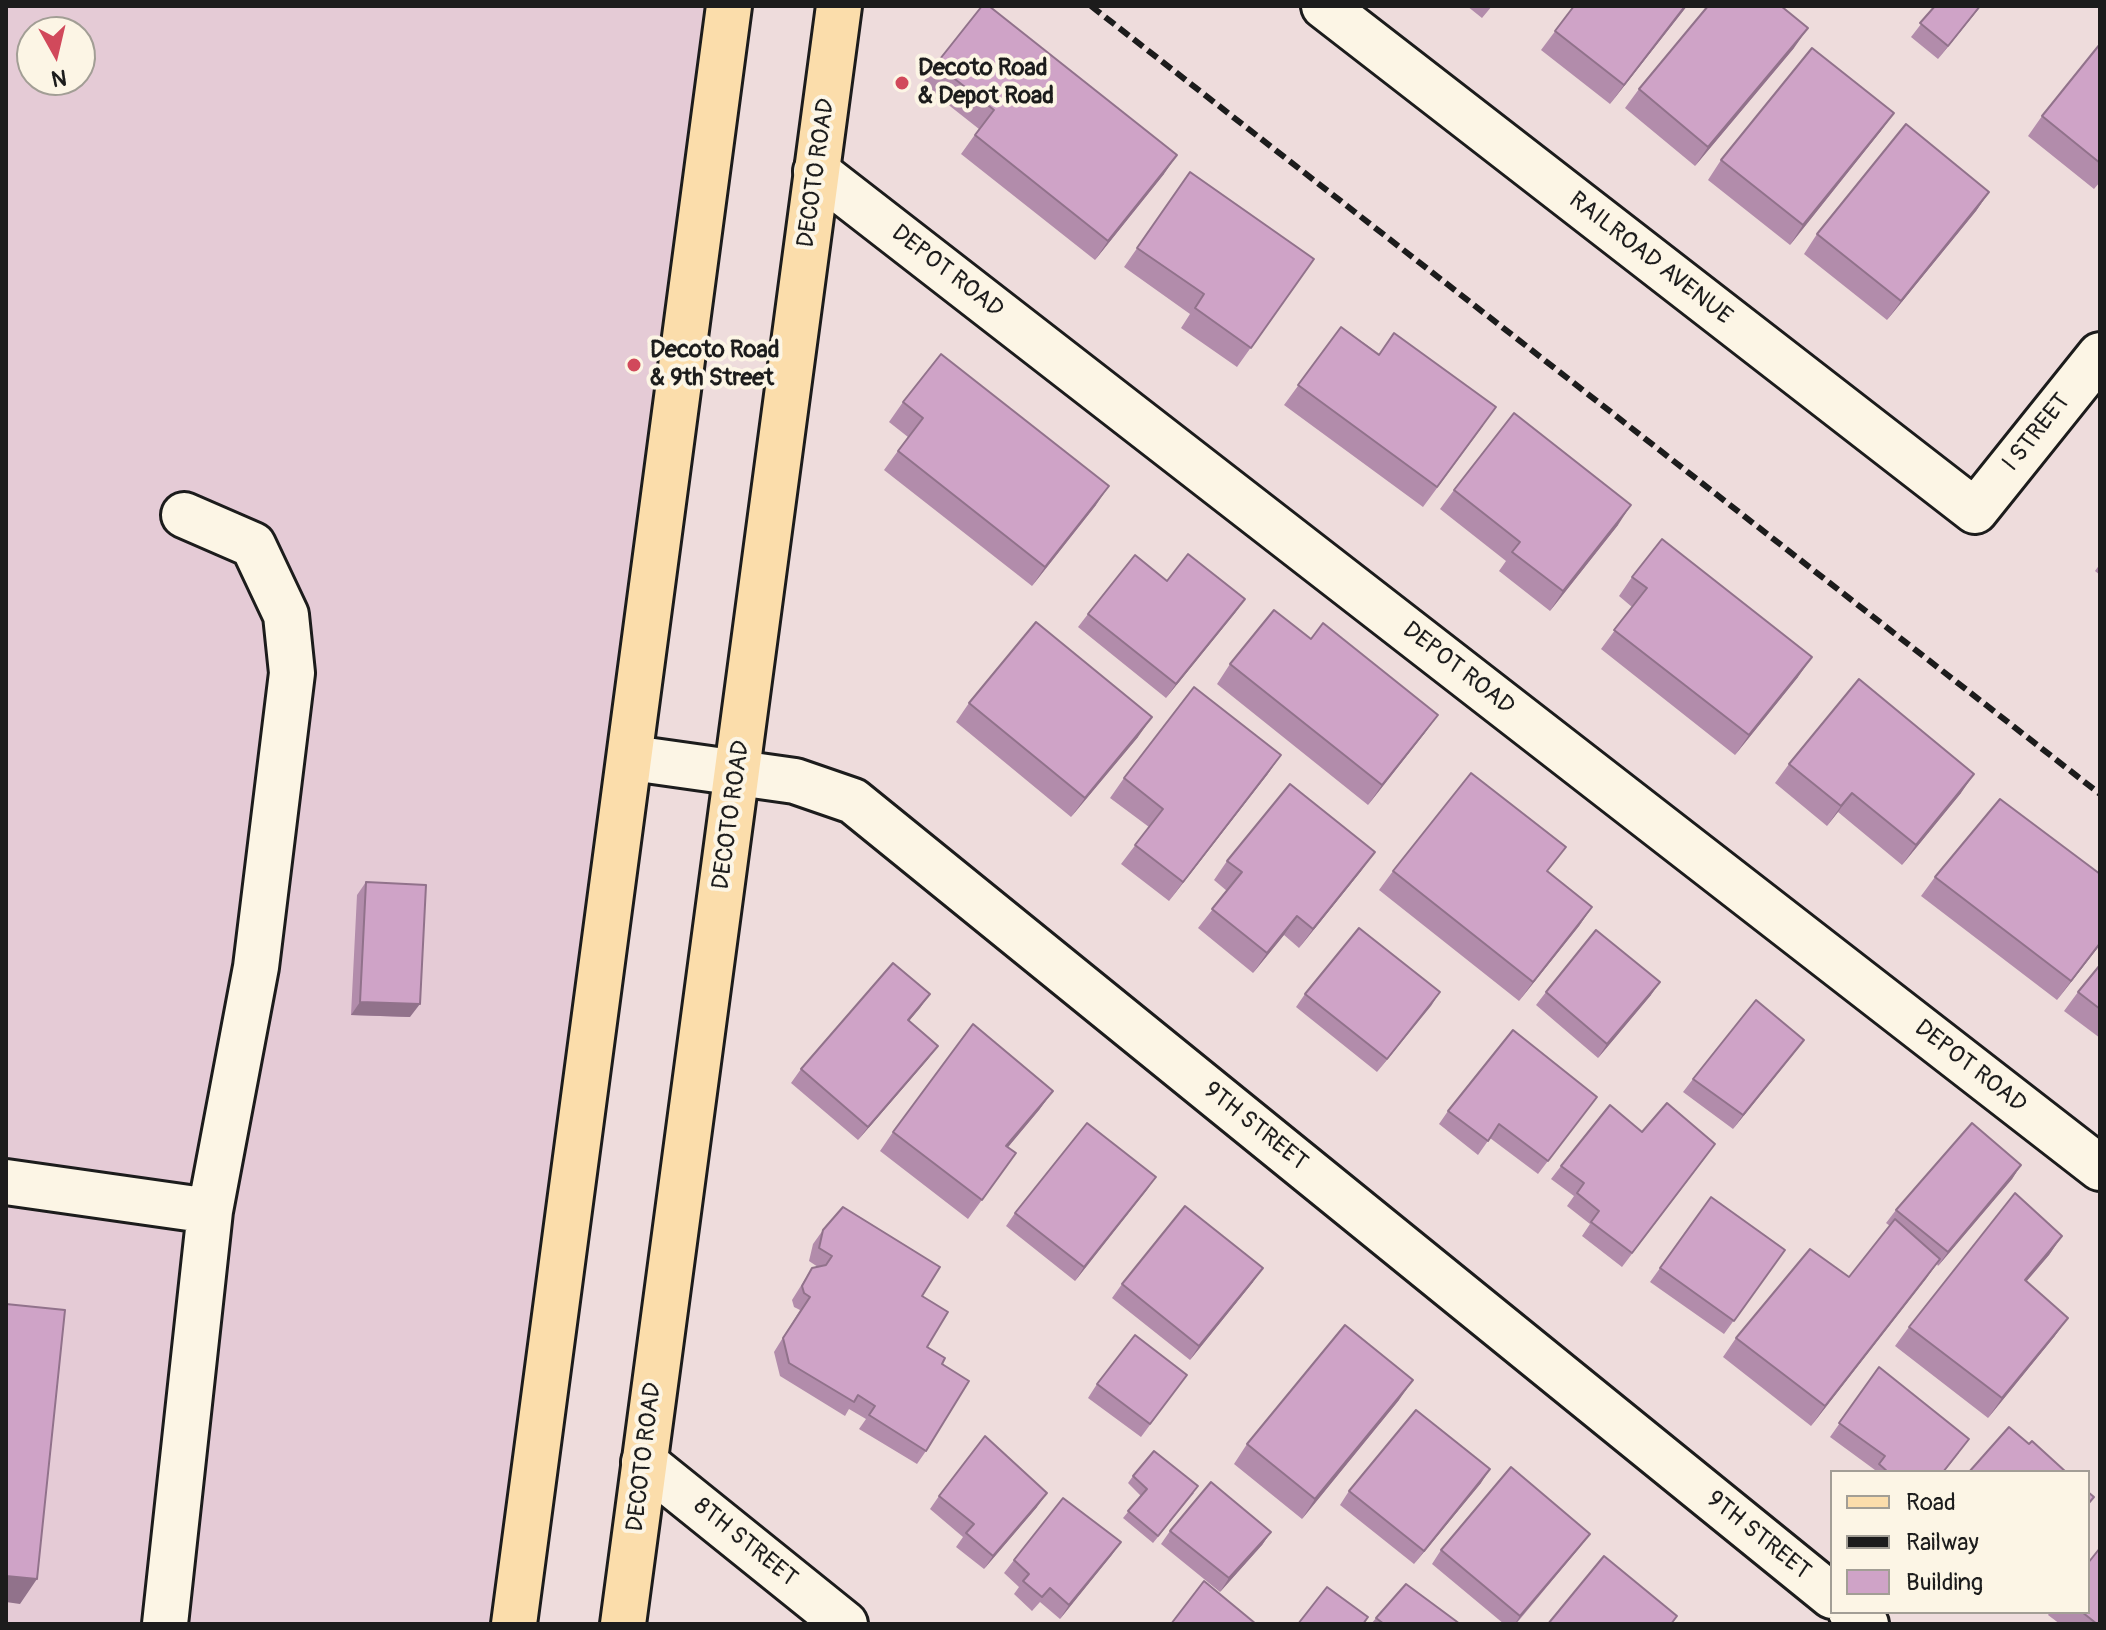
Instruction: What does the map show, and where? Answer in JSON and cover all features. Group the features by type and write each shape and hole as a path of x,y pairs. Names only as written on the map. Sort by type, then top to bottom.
{"main road":[{"path":"514,1624 632,758 729,6"},
{"name":"DECOTO ROAD","path":"623,1624 839,6"}],"street":[{"name":"RAILROAD AVENUE","path":"1324,6 1975,511"},
{"name":"DEPOT ROAD","path":"816,171 2100,1168"},
{"name":"I STREET","path":"1975,511 2100,355"},
{"path":"165,1624 210,1211 256,967 292,673 286,615 253,545 184,515"},
{"name":"9TH STREET","path":"632,758 795,781 853,801 1830,1594"},
{"path":"6,1182 210,1211"},
{"name":"8TH STREET","path":"644,1462 845,1624"}],"shaded area":[{"path":"6,6 707,6 491,1624 6,1624"}],"building":[{"path":"982,6 989,6 1177,155 1108,241 975,135 994,110 936,64"},
{"path":"1574,6 1685,6 1624,85 1555,31"},
{"path":"1708,6 1781,6 1808,28 1708,147 1639,89"},
{"path":"1935,6 1980,6 1948,46 1920,23"},
{"path":"2100,44 2100,163 2042,116"},
{"path":"1812,48 1894,113 1803,225 1721,160"},
{"path":"1906,124 1989,192 1901,301 1817,234"},
{"path":"1190,172 1314,259 1251,348 1195,308 1204,294 1137,248"},
{"path":"1341,327 1379,355 1394,333 1496,407 1437,487 1298,385"},
{"path":"941,354 1109,486 1045,567 898,451 923,418 903,402"},
{"path":"1514,413 1631,505 1563,591 1512,552 1520,542 1454,490"},
{"path":"1662,539 1812,657 1749,735 1614,630 1647,588 1632,577"},
{"path":"1188,554 1245,599 1176,684 1088,614 1135,555 1167,581"},
{"path":"1274,610 1311,639 1323,623 1438,715 1382,785 1230,664"},
{"path":"1036,622 1152,717 1085,798 969,703"},
{"path":"1859,679 1974,774 1916,845 1852,793 1841,806 1789,764"},
{"path":"1194,687 1281,755 1183,882 1135,845 1163,809 1124,778"},
{"path":"1471,773 1566,847 1547,871 1592,907 1533,982 1393,871"},
{"path":"1290,784 1375,852 1313,929 1297,916 1267,953 1212,909 1242,872 1227,861"},
{"path":"2000,799 2100,874 2100,943 2071,981 1935,877"},
{"path":"366,882 426,885 420,1004 360,1002"},
{"path":"1359,928 1440,992 1387,1059 1305,994"},
{"path":"1596,930 1660,982 1607,1044 1546,992"},
{"path":"893,963 930,994 908,1020 938,1046 868,1127 801,1069"},
{"path":"2100,965 2100,1009 2078,992"},
{"path":"1756,1000 1804,1040 1743,1115 1693,1079"},
{"path":"973,1024 1053,1091 1006,1146 1016,1153 982,1200 893,1132"},
{"path":"1513,1030 1597,1097 1548,1161 1499,1124 1488,1141 1448,1111"},
{"path":"1667,1103 1715,1144 1632,1253 1591,1222 1599,1211 1577,1193 1584,1183 1561,1166 1610,1105 1642,1132"},
{"path":"1087,1123 1156,1177 1084,1267 1015,1213"},
{"path":"1972,1123 2021,1165 1948,1252 1896,1210"},
{"path":"2015,1193 2062,1236 2025,1280 2068,1318 2002,1398 1909,1327"},
{"path":"1711,1197 1785,1250 1734,1321 1660,1268"},
{"path":"1185,1206 1263,1268 1199,1346 1122,1284"},
{"path":"843,1207 940,1267 922,1296 948,1312 927,1347 945,1358 942,1364 969,1381 926,1451 869,1415 875,1406 858,1395 854,1402 789,1363 783,1338 810,1297 804,1293 802,1286 812,1268 826,1265 832,1256 819,1248 823,1230"},
{"path":"1895,1219 1940,1259 1825,1406 1736,1338 1810,1249 1849,1277"},
{"path":"6,1304 65,1310 37,1579 6,1576"},
{"path":"1345,1325 1413,1380 1315,1499 1247,1444"},
{"path":"1135,1335 1187,1375 1150,1424 1097,1384"},
{"path":"1879,1367 1969,1439 1945,1470 1886,1470 1879,1464 1885,1456 1839,1423"},
{"path":"1416,1410 1490,1469 1424,1551 1349,1491"},
{"path":"2009,1427 2029,1444 2032,1441 2064,1470 1971,1470"},
{"path":"985,1436 1047,1493 993,1556 966,1533 974,1524 939,1496"},
{"path":"1154,1451 1198,1486 1158,1536 1128,1511 1147,1489 1133,1476"},
{"path":"1511,1467 1590,1534 1520,1616 1441,1550"},
{"path":"1211,1482 1271,1532 1229,1578 1170,1531"},
{"path":"1063,1498 1121,1542 1069,1605 1050,1588 1042,1597 1023,1581 1029,1574 1014,1560"},
{"path":"2100,1548 2100,1624 2084,1614 2090,1614 2090,1560"},
{"path":"1604,1556 1677,1616 1671,1624 1548,1624"},
{"path":"1204,1581 1256,1624 1171,1624"},
{"path":"1406,1584 1460,1624 1384,1624 1376,1618"},
{"path":"1327,1587 1368,1617 1363,1624 1298,1624"}],"railway":[{"path":"1091,6 2100,794"}],"place":[{"name":"Decoto Road & Depot Road","path":"902,83"},
{"name":"Decoto Road & 9th Street","path":"634,365"}]}
